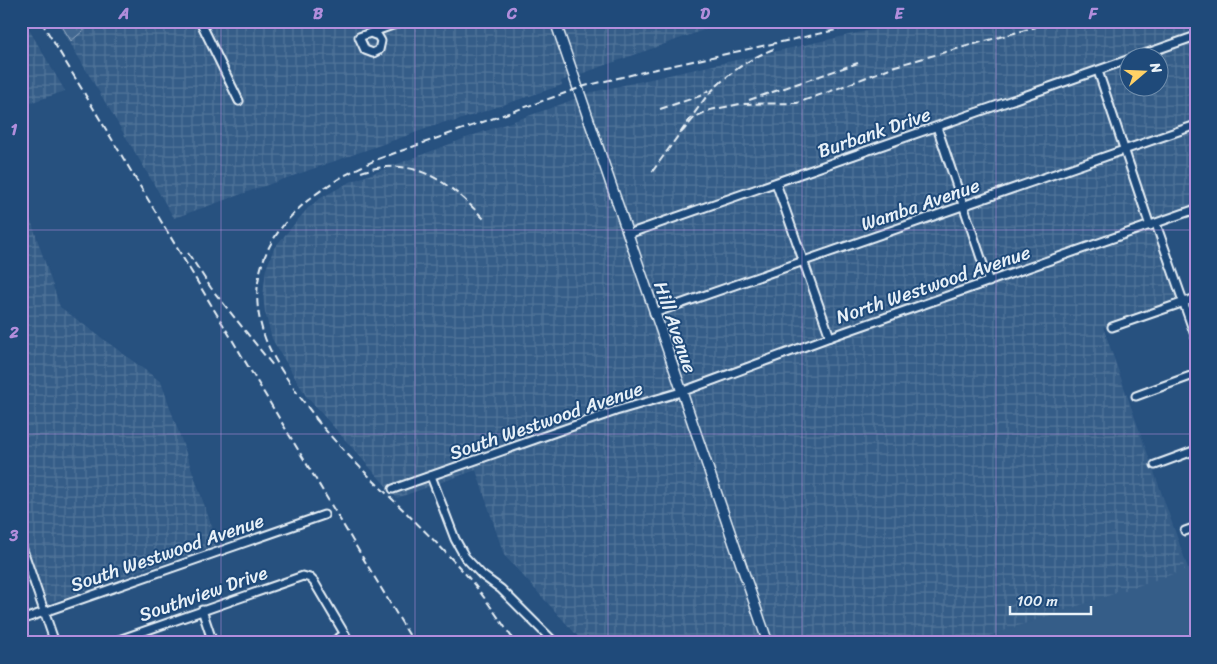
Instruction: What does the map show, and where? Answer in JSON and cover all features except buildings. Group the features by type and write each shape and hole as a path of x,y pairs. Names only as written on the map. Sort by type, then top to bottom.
{"main road":[{"name":"Hill Avenue","path":"555,21 768,643"}],"street":[{"path":"200,21 239,101"},
{"path":"370,33 404,21"},
{"name":"Burbank Drive","path":"1161,48 1196,36"},
{"name":"Burbank Drive","path":"628,234 1120,62"},
{"path":"1098,71 1124,150 1196,338"},
{"name":"Wamba Avenue","path":"654,313 1196,125"},
{"path":"937,127 989,282"},
{"path":"776,183 830,337"},
{"name":"North Westwood Avenue","path":"681,392 830,337 1196,210"},
{"path":"1112,327 1196,298"},
{"path":"1136,396 1196,374"},
{"name":"South Westwood Avenue","path":"393,489 616,411 681,392"},
{"path":"1154,465 1196,450"},
{"path":"431,476 455,539 465,557 482,575 501,589 555,643"},
{"name":"South Westwood Avenue","path":"21,620 324,515"},
{"path":"1185,531 1196,527"},
{"path":"21,544 55,643"},
{"name":"Southview Drive","path":"110,643 299,576 307,576 314,582 345,634"},
{"path":"202,610 213,643"},
{"path":"331,643 345,634 350,643"},
{"path":"131,635 134,643"}],"shaded area":[{"path":"21,21 24,21 65,91 21,106"},
{"path":"57,21 729,21 561,81 562,85 453,122 448,121 174,218"},
{"path":"912,21 1196,21 1196,215 1162,227 1186,297 1103,327 1185,570 968,643 584,643 504,555 476,470 397,498 306,396 272,339 263,295 266,269 274,248 308,208 319,199 350,182 588,93"},
{"path":"21,191 60,307 161,382 218,544 37,607 21,561"},
{"path":"1103,327 1188,568 1196,566 1196,643 968,643 1106,596"}],"green space":[{"path":"59,21 85,21 88,27 71,41"}],"railway":[{"path":"41,21 414,643"},
{"path":"319,422 275,360 265,338 258,306 259,277 267,250 282,227 302,206 325,188 351,172 378,159 585,86 878,21"},
{"path":"681,133 695,117 710,110 740,104 797,103 895,66 1036,27"},
{"path":"652,172 706,97 730,74 747,62 776,48"},
{"path":"749,100 858,63"},
{"path":"660,109 700,96 709,90"},
{"path":"361,172 381,167 399,167 431,176 446,184 486,221"},
{"path":"188,253 211,288 274,367"},
{"path":"315,418 350,457 461,569 483,596 516,643"}]}
